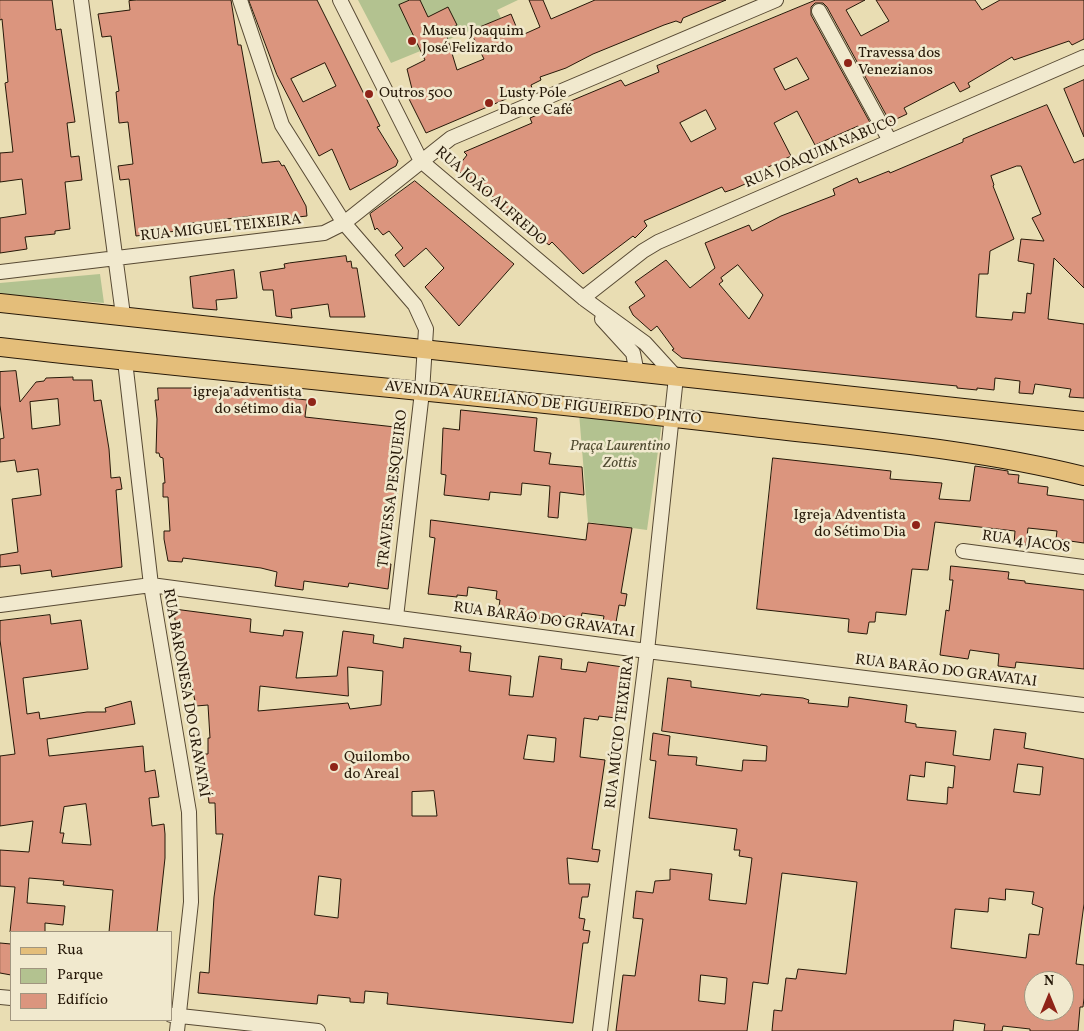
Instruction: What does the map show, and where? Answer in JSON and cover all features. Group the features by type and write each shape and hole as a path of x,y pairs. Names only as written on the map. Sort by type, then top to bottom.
{"main road":[{"path":"0,303 123,315 1079,422"},
{"name":"AVENIDA AURELIANO DE FIGUEIREDO PINTO","path":"0,347 422,392 673,416 1026,462 1084,476"}],"street":[{"path":"81,0 123,315"},
{"name":"TRAVESSA PESQUEIRO","path":"240,0 282,125 344,223 415,305 426,329 422,392 396,617"},
{"name":"RUA JOÃO ALFREDO","path":"340,0 421,161 583,298 645,343 676,377"},
{"name":"RUA MIGUEL TEIXEIRA","path":"0,272 324,233 344,223 451,138 776,0"},
{"path":"819,11 890,141"},
{"name":"RUA JOAQUIM NABUCO","path":"583,298 643,250 658,242 1084,58"},
{"name":"RUA JOÃO ALFREDO","path":"583,298 633,353 637,373"},
{"name":"RUA BARONESA DO GRAVATAÍ","path":"125,361 151,585 189,812 191,902 175,1015 177,1031"},
{"name":"RUA MÚCIO TEIXEIRA","path":"600,1031 647,651 676,377"},
{"name":"RUA 4 JACOS","path":"963,551 1084,567"},
{"name":"RUA BARÃO DO GRAVATAI","path":"0,605 151,585 647,651 1084,705"},
{"path":"175,1015 318,1031"}],"green space":[{"name":"Museu Joaquim José Felizardo","path":"358,0 518,0 497,10 501,18 391,63"},
{"path":"100,274 104,303 0,294 0,283"},
{"name":"Praça Laurentino Zottis","path":"579,413 662,422 647,530 588,522"}],"building":[{"path":"0,0 52,0 56,30 61,29 75,122 67,123 71,157 79,156 82,180 65,182 70,229 55,231 55,234 25,237 27,249 0,253 0,218 26,214 22,179 0,182 0,153 13,152 5,83 8,82 2,19 0,20"},
{"path":"231,0 238,45 241,45 262,163 279,161 282,166 284,165 306,206 307,216 253,222 252,216 184,224 185,230 136,236 129,179 120,180 118,166 133,164 128,122 119,123 116,92 119,91 111,36 102,37 98,14 130,10 129,1"},
{"path":"249,0 317,0 380,126 377,127 398,161 396,166 350,190 332,149 319,156 277,75","holes":["325,63 336,86 303,102 291,79"]},
{"path":"410,0 420,0 428,17 448,7 457,25 445,30 457,70 484,59 470,31 511,14 520,36 540,27 529,0 543,0 551,19 595,0 726,0 683,18 681,23 676,21 664,25 593,54 566,68 540,77 541,80 531,85 532,88 426,133 405,91 412,89 407,69 425,60 399,5"},
{"path":"816,0 865,0 846,10 861,36 889,21 876,0 975,0 982,10 1000,0 1084,0 1084,39 1072,45 1069,41 1014,60 1012,57 968,83 970,87 960,92 954,82 904,108 907,114 890,122 827,7 823,3 815,3 811,7 811,15 873,128 862,134 858,126 815,145 797,111 774,123 791,156 752,175 754,180 734,189 725,192 722,187 644,221 647,226 635,238 633,236 583,274 552,242 549,245 518,221 487,191 484,193 456,169 467,155 464,152 532,123 530,118 621,80 625,86 659,72 657,66","holes":["797,58 809,79 785,90 774,69","706,110 716,129 691,142 680,123"]},
{"path":"1084,80 1084,137 1064,89"},
{"path":"1047,105 1074,163 1084,159 1084,288 1054,258 1048,319 1084,324 1084,398 1069,397 1071,389 1035,384 1033,394 1019,393 1020,381 995,378 994,390 977,388 977,390 957,388 957,386 682,358 672,350 674,349 657,326 651,331 633,315 629,307 645,296 635,282 666,260 690,288 715,268 705,243 749,225 752,231 781,216 835,195 833,189 857,178 859,183 889,171 890,173 963,142 963,139","holes":["1021,166 1041,214 1032,218 1044,241 1021,239 1018,261 1034,264 1031,294 1027,293 1025,313 1013,312 1012,320 976,317 979,274 988,274 990,251 1014,239 993,186 991,176","738,265 763,295 749,319 719,284 723,281 721,278"]},
{"path":"415,181 514,264 459,326 425,287 444,268 426,248 404,267 395,255 403,248 389,231 383,235 377,228 375,230 370,214"},
{"path":"346,256 347,262 351,261 352,268 357,268 365,317 330,317 328,304 291,309 292,318 276,316 273,290 263,290 260,272 285,268 284,264 289,263"},
{"path":"234,270 237,298 216,300 217,310 193,308 190,277"},
{"path":"16,371 20,402 36,382 44,381 46,378 73,377 73,380 92,380 94,401 101,400 109,449 111,478 120,477 122,489 116,490 122,567 52,577 51,570 21,574 20,565 0,567 0,555 18,552 12,499 41,495 38,469 17,472 15,460 0,462 0,439 4,438 0,405 0,372","holes":["58,399 60,425 32,429 30,402"]},
{"path":"158,388 239,388 239,391 281,391 281,397 307,400 305,417 395,427 391,487 398,488 392,531 385,530 381,563 391,564 388,589 349,583 348,587 304,581 303,590 275,586 277,572 261,568 183,558 182,562 168,561 164,531 170,531 168,497 163,497 163,483 165,483 163,458 160,457 159,453 156,453 157,419 155,400 158,400"},
{"path":"461,410 537,418 534,451 551,453 549,464 582,467 584,495 560,492 558,518 548,517 550,486 522,483 521,495 490,492 489,500 444,495 446,475 441,474 443,428 459,430"},
{"path":"773,458 891,471 890,479 942,483 939,499 970,501 975,466 1008,471 1008,474 1019,475 1018,483 1048,487 1047,495 1084,500 1084,543 1056,539 1057,531 1028,528 1026,545 1014,544 1015,531 935,522 928,570 912,569 906,615 876,612 875,622 869,622 867,634 848,632 849,619 757,609"},
{"path":"431,520 586,540 588,523 632,528 621,593 627,594 625,606 619,605 615,628 602,627 604,616 582,613 581,619 561,616 560,621 498,613 500,600 496,599 497,591 468,587 467,596 457,595 457,597 428,594 435,538 430,537"},
{"path":"951,566 1009,572 1008,579 1025,581 1025,583 1084,590 1084,669 1016,662 1015,668 998,666 999,654 970,650 968,659 940,655 946,610 949,611 953,580 950,580"},
{"path":"174,609 251,619 250,632 283,636 284,630 303,632 296,678 337,676 343,631 374,635 373,643 403,648 404,638 461,646 460,652 471,653 469,671 511,676 509,695 533,697 539,656 562,659 561,669 586,672 588,662 623,667 616,718 599,716 598,720 584,718 580,757 605,760 592,849 600,850 598,862 567,858 569,884 590,884 588,897 582,897 579,918 585,919 583,930 590,931 588,943 583,943 573,1023 387,1004 388,993 365,991 364,1003 350,1002 350,998 318,995 317,1004 198,993 200,972 209,973 214,897 223,834 216,834 215,803 209,803 203,754 208,754 208,738 210,738 208,705 196,706 182,639 178,639","holes":["348,667 383,671 381,705 350,709 348,703 258,711 260,686 348,696","528,735 556,738 554,762 524,759","434,791 437,816 412,816 412,792","319,876 341,879 338,918 315,915"]},
{"path":"50,615 51,624 81,620 88,669 23,678 27,714 39,712 40,719 87,712 106,712 105,708 131,701 135,724 47,739 49,756 143,746 145,772 155,770 159,797 149,798 152,826 164,824 165,834 165,858 157,931 109,931 113,890 63,885 64,881 29,878 27,903 65,906 63,925 45,923 45,931 10,931 15,887 0,886 0,850 29,852 33,821 0,826 0,756 15,754 0,640 0,621","holes":["86,804 91,845 62,843 64,833 60,833 64,807"]},
{"path":"668,678 691,681 691,687 760,696 761,694 803,698 809,700 808,703 848,707 849,697 907,705 905,722 916,724 916,727 956,731 953,755 990,760 994,729 1026,733 1024,748 1084,759 1084,904 1076,964 1084,965 1084,998 1083,1007 1080,1007 1078,1031 1030,1031 1030,1029 1003,1026 1002,1031 984,1031 985,1024 954,1020 953,1031 772,1031 774,1010 782,1011 786,978 796,979 798,969 846,974 857,882 782,873 768,984 753,982 747,1031 616,1031 623,975 635,976 643,919 633,918 636,891 653,893 655,881 670,880 670,869 712,874 709,900 746,904 752,858 739,856 740,850 734,850 737,829 649,818 656,761 650,760 653,733 670,736 668,755 697,757 696,765 742,771 743,760 766,761 767,746 662,731","holes":["926,762 955,766 953,788 948,787 947,804 907,800 910,775 924,777","1018,764 1043,767 1040,795 1014,792","1006,889 1034,892 1032,904 1043,908 1039,935 1029,934 1026,958 951,948 955,909 988,912 989,898 1005,900","701,975 727,978 725,1004 699,1001"]},
{"path":"0,943 10,944 10,975 0,973"}],"place":[{"name":"Museu Joaquim José Felizardo","path":"412,41"},
{"name":"Travessa dos Venezianos","path":"848,63"},
{"name":"Outros 500","path":"369,94"},
{"name":"Lusty Pole Dance Café","path":"489,103"},
{"name":"igreja adventista do sétimo dia","path":"312,402"},
{"name":"Igreja Adventista do Sétimo Dia","path":"916,525"},
{"name":"Quilombo do Areal","path":"334,767"}]}
